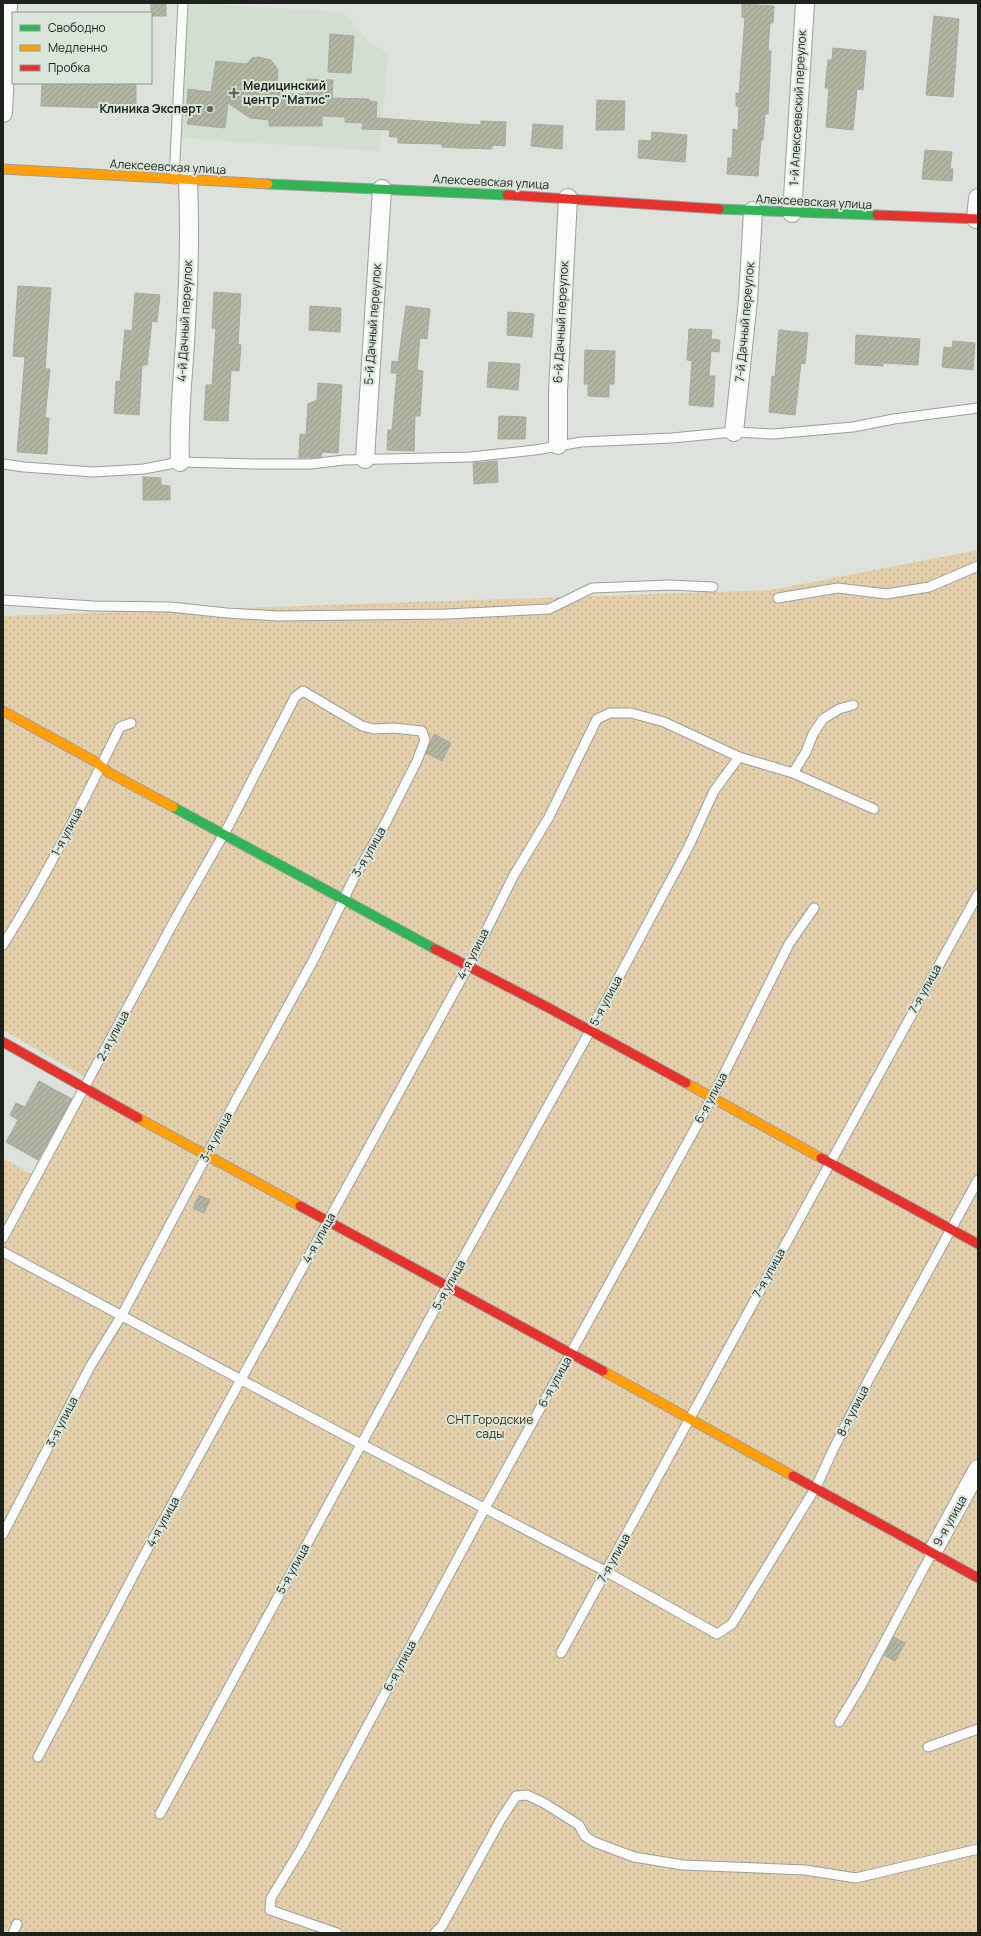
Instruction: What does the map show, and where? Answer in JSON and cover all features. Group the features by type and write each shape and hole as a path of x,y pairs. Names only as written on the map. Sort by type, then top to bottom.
{"street":[{"path":"3,113 8,3"},
{"name":"1-й Алексеевский переулок","path":"792,213 805,3"},
{"name":"Алексеевская улица","path":"3,170 568,198 792,213 977,219"},
{"name":"4-й Дачный переулок","path":"180,462 178,432 186,324 190,228 181,180"},
{"name":"5-й Дачный переулок","path":"365,459 382,189"},
{"name":"6-й Дачный переулок","path":"558,445 558,392 568,198"},
{"path":"977,219 978,198"},
{"name":"7-й Дачный переулок","path":"734,432 748,300 753,211"},
{"path":"3,711 101,766 108,772 342,900 590,1031 978,1244"},
{"path":"3,1042 87,1091 571,1352 933,1551 978,1578"},
{"name":"9-я улица","path":"933,1551 978,1469"}],"lane":[{"path":"181,180 184,3"},
{"path":"3,464 93,472 144,469 180,462 311,464 365,459 470,456 535,450 580,442 672,438 734,432 773,434 853,427 894,419 978,408"},
{"path":"778,598 838,588 886,594 929,587 978,566"},
{"path":"3,600 93,606 170,607 227,613 278,616 446,614 549,609 592,588 670,585 712,586"},
{"name":"2-я улица","path":"3,1238 87,1091 177,916 258,770 295,697 303,691 362,726 374,730 393,728 422,731 425,740"},
{"path":"793,773 806,752 813,734 823,719 839,709 853,705"},
{"name":"4-я улица","path":"38,1757 73,1688 468,967 514,876 550,817 597,719 610,713 630,713 664,722 739,757"},
{"name":"1-я улица","path":"3,945 52,859 120,727 131,723"},
{"name":"3-я улица","path":"3,1534 91,1365 122,1315 206,1155 314,959 342,900 386,822 417,761 425,740"},
{"path":"739,757 793,773 874,809"},
{"name":"5-я улица","path":"160,1814 448,1285 590,1031 689,846 714,791 739,757"},
{"name":"7-я улица","path":"561,1653 607,1572 829,1162 978,894"},
{"name":"6-я улица","path":"337,1933 270,1910 272,1898 301,1849 485,1508 712,1098 790,944 814,908"},
{"name":"8-я улица","path":"607,1572 717,1634 732,1624 816,1487 832,1450 869,1379 978,1180"},
{"path":"3,1252 241,1380 607,1572"},
{"path":"839,1722 861,1686 933,1551"},
{"path":"928,1747 978,1729"},
{"path":"435,1933 442,1926 501,1819 516,1796 527,1795 555,1810 579,1825 585,1836 594,1842 634,1856 683,1865 805,1870 856,1878 978,1849"},
{"path":"13,1933 17,1924"}],"shaded area":[{"path":"188,3 343,12 369,42 388,53 380,151 182,138"}],"green space":[{"name":"СНТ Городские сады","path":"978,550 978,1933 3,1933 3,1158 33,1175 88,1079 3,1030 3,616 771,590"}],"building":[{"path":"151,3 166,3 166,16 152,16"},
{"path":"742,4 774,6 773,23 770,23 768,51 771,51 768,114 765,114 758,176 727,174 728,158 732,158 733,129 738,130 739,106 736,106 736,93 739,94 745,18 742,17"},
{"path":"934,16 959,19 953,97 926,95"},
{"path":"330,34 354,36 351,73 328,72"},
{"path":"833,48 866,51 863,90 857,89 853,130 826,127 829,88 825,88 828,60 832,60"},
{"name":"Медицинский центр \"Матис\"","path":"258,57 271,60 278,70 277,82 282,83 281,94 306,94 307,79 333,80 332,98 369,99 369,101 377,102 376,118 481,125 481,121 506,122 505,146 492,145 492,149 442,147 442,144 398,143 398,137 389,137 390,130 362,129 363,123 345,122 345,117 322,116 322,126 269,126 269,120 250,118 228,103 225,128 187,124 189,117 183,114 184,107 187,104 188,89 211,92 216,61 246,64 252,58"},
{"path":"42,84 136,84 136,109 41,106"},
{"path":"597,100 625,101 624,130 596,130"},
{"path":"533,124 563,126 562,149 531,146"},
{"path":"652,132 687,135 685,162 638,158 639,140 651,141"},
{"path":"925,150 952,152 950,169 953,169 952,181 922,179"},
{"path":"18,286 51,288 45,369 50,369 45,418 49,418 47,454 17,452 25,357 13,356"},
{"path":"214,292 241,294 238,344 241,345 239,371 231,370 228,421 204,420 206,385 212,385 216,328 212,328"},
{"path":"135,293 160,295 157,322 152,321 147,365 142,365 139,415 114,413 116,381 120,382 125,330 132,331"},
{"path":"310,306 341,308 340,332 309,330"},
{"path":"406,306 430,309 427,339 420,338 417,370 423,371 420,416 415,416 414,451 387,450 388,430 392,430 397,373 391,373 392,361 398,362"},
{"path":"508,312 534,314 532,337 507,335"},
{"path":"689,329 712,330 711,339 720,340 719,352 711,351 709,376 715,376 713,407 689,405 692,361 687,360"},
{"path":"779,330 808,333 805,364 801,363 795,415 769,412 772,376 775,377"},
{"path":"856,335 920,339 918,365 883,363 883,366 855,364"},
{"path":"953,341 975,343 973,370 942,367 944,347 952,348"},
{"path":"585,350 615,351 614,384 609,384 609,397 588,396 588,384 584,384"},
{"path":"489,362 520,364 518,390 487,387"},
{"path":"318,383 342,385 338,453 322,452 321,457 299,458 300,434 306,435 308,404 317,400"},
{"path":"499,416 526,417 525,439 498,439"},
{"path":"497,461 498,482 474,484 473,463"},
{"path":"143,477 161,478 161,485 170,486 170,500 143,500"},
{"path":"434,734 451,743 442,761 426,753"},
{"path":"39,1081 72,1099 38,1160 6,1142 18,1120 10,1115 16,1103 25,1107"},
{"path":"199,1195 210,1200 204,1213 193,1208"},
{"path":"894,1637 905,1643 895,1661 884,1655"}],"traffic: fast":[{"path":"268,184 507,195"},
{"path":"719,209 877,215"},
{"path":"173,807 435,949"}],"traffic: slow":[{"path":"3,169 268,184"},
{"path":"3,711 96,762 108,772 173,807"},
{"path":"686,1083 821,1158"},
{"path":"138,1118 300,1206"},
{"path":"603,1371 793,1476"}],"traffic: jam":[{"path":"507,195 719,209"},
{"path":"877,215 978,219"},
{"path":"435,949 547,1007 686,1083"},
{"path":"3,1042 138,1118"},
{"path":"821,1158 978,1244"},
{"path":"300,1206 603,1371"},
{"path":"793,1476 978,1578"}],"place":[{"name":"Медицинский центр \"Матис\"","path":"234,93"},
{"name":"Клиника Эксперт","path":"210,109"}]}
